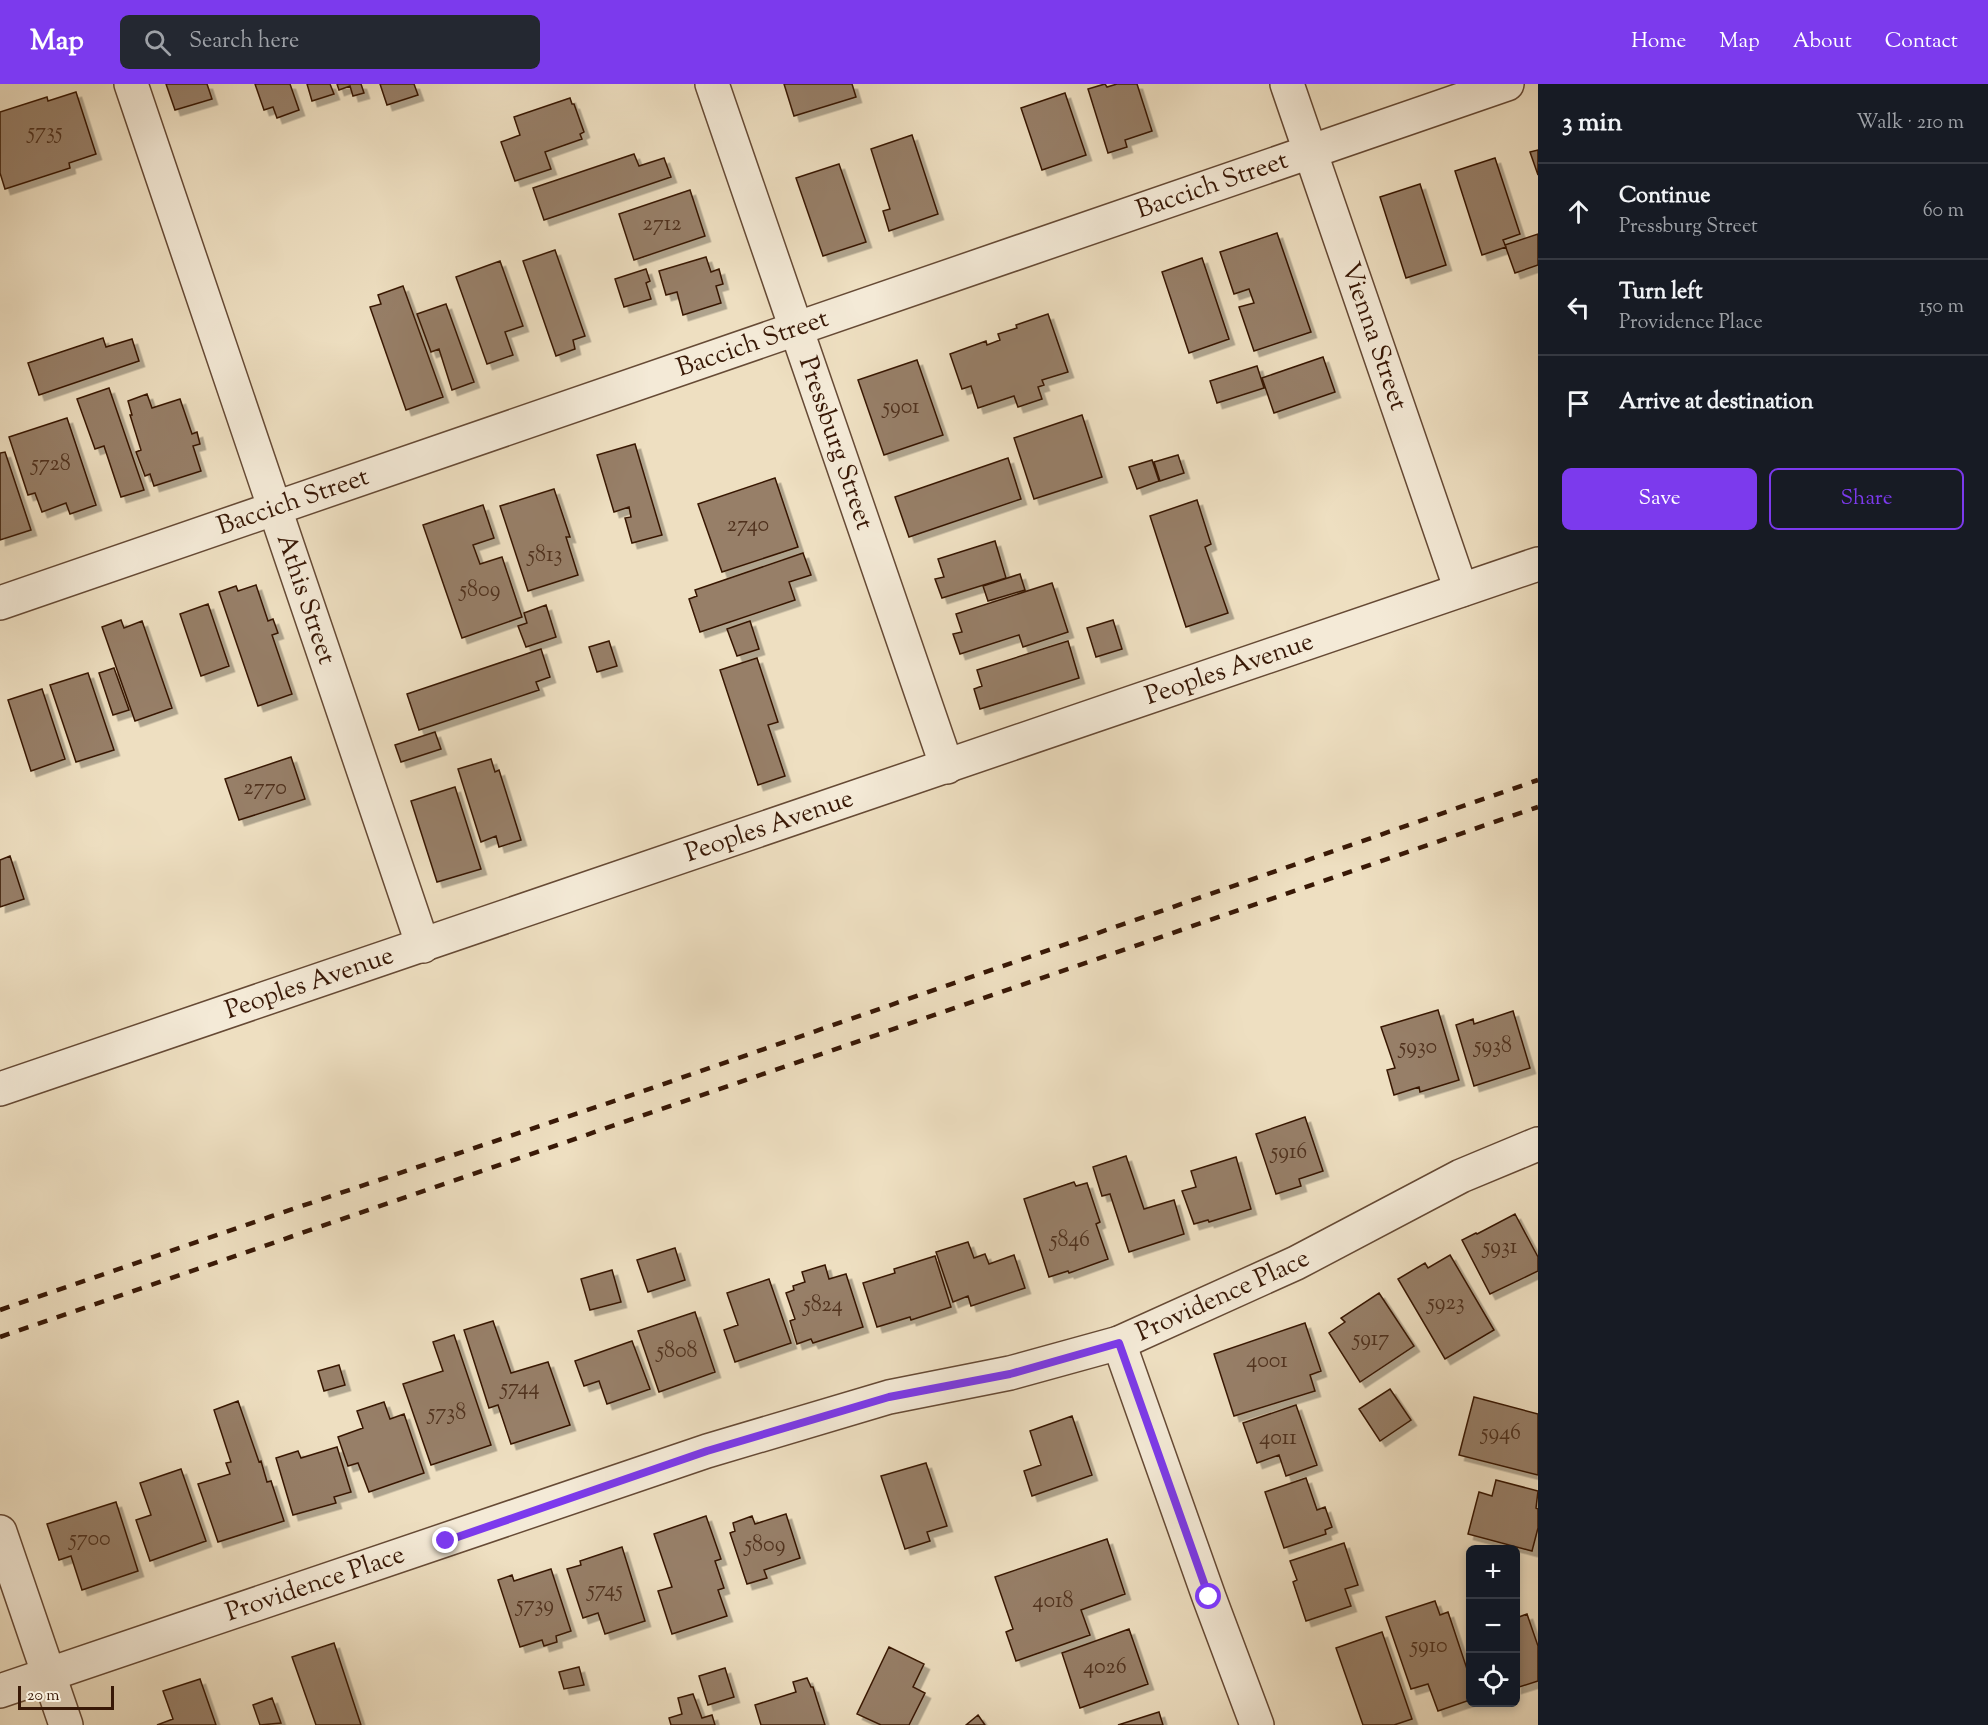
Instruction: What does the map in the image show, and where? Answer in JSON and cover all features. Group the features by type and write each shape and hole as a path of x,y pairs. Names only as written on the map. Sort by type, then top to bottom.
{"street":[{"name":"Athis Street","path":"130,84 423,946"},
{"name":"Pressburg Street","path":"712,84 947,767"},
{"name":"Vienna Street","path":"1287,84 1461,590"},
{"name":"Baccich Street","path":"0,603 1507,84"},
{"name":"Peoples Avenue","path":"0,1089 1538,564"},
{"name":"Providence Place","path":"0,1691 707,1451 889,1397 1010,1374 1119,1343 1296,1263 1461,1176 1538,1144"},
{"path":"1119,1343 1257,1725"},
{"path":"0,1532 66,1725"}],"building":[{"path":"166,84 207,84 212,99 175,110"},
{"path":"255,84 290,84 299,110 277,118 273,107 264,110"},
{"path":"307,84 330,84 334,94 312,101"},
{"path":"337,84 361,84 364,93 353,96 350,86 339,90"},
{"path":"380,84 414,84 418,95 387,105"},
{"path":"784,84 852,84 856,97 794,116"},
{"path":"1105,84 1107,87 1117,84 1137,84 1152,131 1125,140 1127,147 1108,153 1088,89"},
{"path":"76,92 96,154 69,163 70,168 5,189 0,173 0,112 47,97 48,101"},
{"path":"1065,93 1086,155 1042,170 1021,108"},
{"path":"570,98 584,132 580,134 582,139 545,152 551,169 515,181 501,142 520,135 514,117"},
{"path":"912,135 938,214 889,231 883,211 890,209 871,149"},
{"path":"1538,150 1538,175 1530,152"},
{"path":"634,154 639,166 664,158 671,177 544,220 533,188"},
{"path":"1495,158 1520,234 1503,240 1506,247 1482,255 1455,171"},
{"path":"839,164 866,242 823,256 796,178"},
{"path":"1420,184 1446,265 1406,278 1380,197"},
{"path":"690,190 705,236 634,260 619,214"},
{"path":"1277,233 1311,332 1254,351 1239,307 1254,303 1249,289 1234,294 1220,252"},
{"path":"1538,234 1538,265 1515,273 1505,245"},
{"path":"555,250 585,336 573,340 575,349 556,356 523,261"},
{"path":"706,257 711,272 719,269 723,284 716,286 721,303 683,315 677,292 666,295 659,271"},
{"path":"1202,258 1229,339 1189,353 1162,272"},
{"path":"500,261 523,326 505,332 513,355 487,364 456,277"},
{"path":"646,269 650,281 646,283 651,299 624,307 615,279"},
{"path":"403,286 443,397 406,410 370,307 381,304 378,295"},
{"path":"446,304 474,382 452,390 439,349 431,352 417,314"},
{"path":"1048,314 1068,372 1042,380 1044,385 1038,387 1042,399 1018,407 1014,396 978,408 971,386 962,389 950,354 986,341 987,345 1000,340 998,334"},
{"path":"103,338 106,347 132,339 139,361 39,395 28,363"},
{"path":"1323,357 1335,392 1274,413 1262,378"},
{"path":"917,360 943,435 884,455 858,380"},
{"path":"1257,366 1264,388 1217,403 1210,381"},
{"path":"109,388 144,490 121,497 104,446 95,449 77,399"},
{"path":"147,394 152,408 180,399 192,434 197,432 200,444 193,446 201,471 154,486 150,474 145,476 136,452 141,450 128,401"},
{"path":"1082,415 1102,477 1034,499 1014,438"},
{"path":"67,418 96,505 70,514 66,503 42,512 35,493 28,495 9,437"},
{"path":"635,444 662,535 632,543 625,518 631,517 629,507 614,512 597,455"},
{"path":"5,452 31,530 0,540 0,453"},
{"path":"1178,455 1184,473 1160,481 1154,462"},
{"path":"1008,458 1021,499 909,537 895,497"},
{"path":"1152,460 1159,481 1137,489 1129,467"},
{"path":"775,478 798,547 722,572 698,504"},
{"path":"554,489 570,537 566,537 578,575 528,591 500,506"},
{"path":"1197,500 1211,544 1205,547 1228,613 1186,627 1150,516"},
{"path":"483,505 494,538 473,545 480,564 502,557 522,617 462,638 423,525"},
{"path":"995,541 1006,578 942,598 935,579 944,577 938,559"},
{"path":"803,553 811,575 789,582 795,600 700,632 689,599 697,596 695,590"},
{"path":"1020,574 1025,590 988,601 983,586"},
{"path":"1052,583 1068,632 1023,647 1019,635 960,654 953,634 962,632 956,614"},
{"path":"256,585 268,621 273,619 278,633 272,635 292,694 258,706 219,592 236,586 238,591"},
{"path":"208,604 229,666 201,676 180,614"},
{"path":"546,605 556,637 526,647 518,626 527,623 524,613"},
{"path":"121,620 124,628 142,621 172,708 135,721 102,627"},
{"path":"1113,620 1122,649 1096,657 1087,628"},
{"path":"750,621 759,649 737,656 727,629"},
{"path":"609,641 617,666 597,672 589,647"},
{"path":"1068,641 1079,678 980,709 974,689 982,686 977,670"},
{"path":"541,649 550,677 536,682 539,690 419,730 407,694"},
{"path":"757,658 778,722 768,725 785,776 758,785 720,670"},
{"path":"114,668 129,710 113,715 99,673"},
{"path":"88,673 114,750 76,762 50,685"},
{"path":"42,689 65,759 31,771 8,700"},
{"path":"435,732 441,749 401,762 395,745"},
{"path":"291,757 305,799 239,820 225,779"},
{"path":"491,759 495,772 499,770 521,840 499,847 496,836 481,842 458,769"},
{"path":"455,787 481,869 437,882 411,801"},
{"path":"10,856 24,899 0,907 0,860"},
{"path":"1438,1010 1459,1080 1420,1092 1419,1087 1394,1095 1387,1070 1395,1068 1381,1027"},
{"path":"1513,1011 1530,1068 1474,1086 1456,1025 1473,1019 1474,1024"},
{"path":"1305,1117 1323,1171 1299,1179 1301,1186 1276,1194 1256,1134"},
{"path":"1126,1156 1144,1209 1174,1200 1184,1234 1129,1252 1110,1194 1102,1196 1093,1167"},
{"path":"1236,1157 1251,1209 1209,1222 1208,1220 1194,1224 1182,1191 1196,1187 1191,1171"},
{"path":"1074,1182 1076,1186 1087,1183 1100,1222 1096,1224 1108,1259 1069,1273 1068,1271 1049,1277 1024,1199"},
{"path":"1515,1214 1538,1257 1538,1271 1490,1294 1462,1240"},
{"path":"968,1242 974,1258 985,1254 989,1264 1014,1255 1025,1288 971,1306 968,1296 953,1302 936,1252"},
{"path":"675,1248 685,1280 648,1292 637,1260"},
{"path":"1450,1255 1494,1330 1445,1359 1398,1279 1425,1263 1428,1268"},
{"path":"935,1256 951,1307 911,1320 910,1317 877,1327 863,1283 895,1273 894,1269"},
{"path":"825,1265 829,1279 846,1274 863,1327 813,1343 811,1339 797,1344 790,1321 795,1319 786,1293 794,1290 793,1286 805,1282 802,1272"},
{"path":"612,1270 621,1302 590,1310 581,1279"},
{"path":"769,1279 791,1343 735,1362 724,1330 738,1325 727,1293"},
{"path":"1379,1293 1414,1346 1360,1382 1329,1333 1345,1322 1341,1318"},
{"path":"695,1312 715,1372 659,1392 638,1331"},
{"path":"493,1321 511,1373 548,1362 570,1425 511,1444 498,1405 489,1408 464,1330"},
{"path":"1305,1323 1321,1371 1310,1375 1315,1391 1234,1416 1214,1354"},
{"path":"454,1335 491,1445 431,1465 403,1384 443,1371 433,1342"},
{"path":"632,1341 650,1389 607,1404 599,1381 584,1386 575,1361"},
{"path":"339,1365 345,1385 324,1391 318,1371"},
{"path":"1390,1389 1411,1420 1380,1441 1359,1409"},
{"path":"1474,1397 1538,1414 1538,1475 1459,1455"},
{"path":"238,1401 259,1462 261,1461 267,1482 271,1481 284,1521 218,1542 198,1484 230,1474 226,1463 231,1462 214,1410"},
{"path":"384,1402 390,1419 404,1414 424,1473 369,1492 358,1463 348,1466 338,1437 363,1428 357,1411"},
{"path":"1296,1405 1317,1465 1286,1476 1279,1455 1257,1463 1243,1423"},
{"path":"1072,1416 1092,1475 1032,1496 1024,1471 1041,1465 1030,1431"},
{"path":"337,1447 351,1492 334,1497 336,1503 293,1515 276,1458 298,1451 301,1458"},
{"path":"926,1463 947,1526 927,1532 930,1541 905,1549 881,1476"},
{"path":"181,1469 206,1541 150,1561 136,1520 151,1515 140,1483"},
{"path":"1306,1478 1317,1510 1325,1507 1332,1527 1325,1530 1326,1534 1284,1548 1265,1492"},
{"path":"1496,1480 1538,1491 1536,1508 1538,1509 1538,1528 1532,1551 1520,1548 1520,1545 1509,1545 1468,1534 1479,1492 1492,1496"},
{"path":"116,1502 138,1571 82,1590 71,1556 59,1560 47,1524"},
{"path":"786,1514 800,1558 764,1570 767,1578 747,1584 730,1533 735,1531 733,1523 752,1516 755,1524"},
{"path":"706,1516 721,1559 715,1561 724,1588 718,1590 727,1616 672,1634 658,1591 672,1587 654,1534"},
{"path":"1107,1539 1125,1594 1081,1610 1090,1635 1016,1661 1006,1632 1013,1629 995,1577"},
{"path":"1344,1543 1358,1585 1345,1589 1351,1606 1306,1621 1293,1582 1297,1580 1290,1561"},
{"path":"622,1547 645,1621 605,1634 598,1613 583,1618 567,1569 581,1565 580,1561"},
{"path":"551,1569 571,1631 556,1636 557,1642 544,1646 542,1640 520,1647 498,1580 512,1575 514,1581"},
{"path":"1435,1601 1440,1615 1448,1612 1466,1666 1466,1701 1438,1711 1428,1684 1411,1689 1386,1617"},
{"path":"1527,1614 1538,1646 1538,1681 1520,1687 1520,1653 1520,1617"},
{"path":"1129,1629 1148,1684 1080,1708 1062,1653"},
{"path":"1382,1632 1412,1719 1394,1725 1363,1725 1336,1648"},
{"path":"334,1643 361,1725 316,1725 292,1657"},
{"path":"889,1647 924,1664 913,1687 925,1693 909,1725 881,1725 857,1714"},
{"path":"579,1667 584,1685 564,1689 559,1672"},
{"path":"725,1668 734,1697 708,1705 699,1676"},
{"path":"807,1678 813,1687 825,1725 761,1725 755,1705 796,1692 793,1682"},
{"path":"200,1679 216,1725 157,1725 173,1719 163,1691"},
{"path":"693,1694 702,1718 712,1715 715,1725 671,1725 669,1718 682,1714 678,1698"},
{"path":"272,1698 281,1723 260,1725 253,1705"},
{"path":"1159,1712 1163,1725 1118,1725"},
{"path":"978,1715 985,1725 966,1725"}],"railway":[{"path":"0,1310 629,1096 1538,780"},
{"path":"0,1337 1538,807"}],"route":[{"path":"446,1541 707,1451 889,1397 1010,1374 1119,1343 1209,1597"}]}
